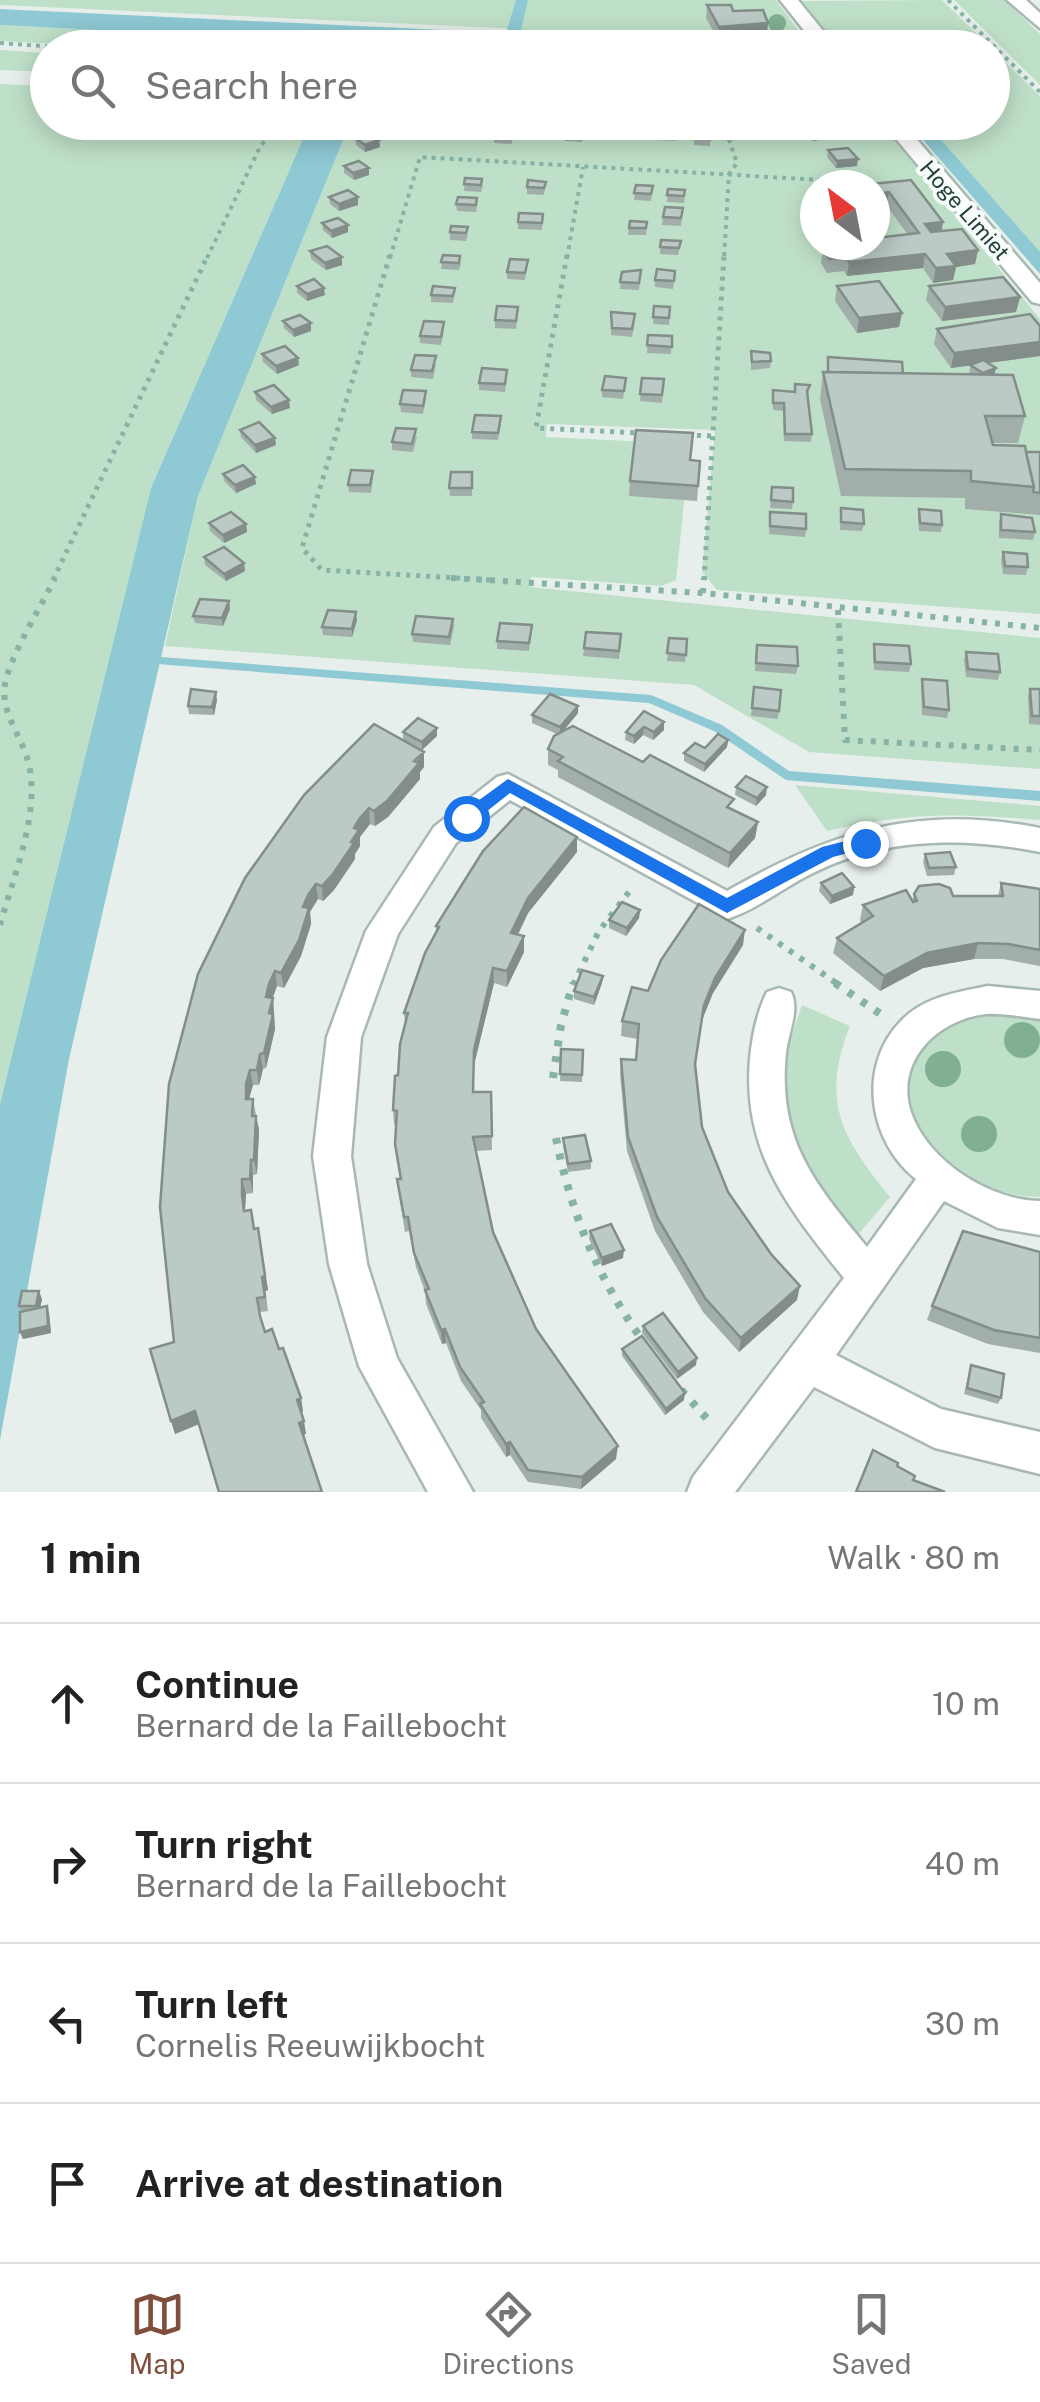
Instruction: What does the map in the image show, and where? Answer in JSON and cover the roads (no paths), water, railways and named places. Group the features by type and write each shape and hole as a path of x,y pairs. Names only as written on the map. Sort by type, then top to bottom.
{"street":[{"path":"789,0 813,30"},
{"path":"1016,0 1040,23"},
{"name":"Hoge Limiet","path":"905,140 1040,297"},
{"path":"452,1492 379,1366 348,1264 332,1156 344,1037 382,931 445,835 508,785 727,906 828,852 902,834 997,830 1040,840"},
{"path":"1040,1005 1009,998 970,1000 935,1011 908,1032 893,1058 889,1088 894,1120 912,1151 938,1179 983,1206 1040,1218"},
{"path":"779,1002 765,1051 767,1123 793,1184 868,1278"},
{"path":"708,1492 808,1362 938,1179"},
{"path":"808,1362 935,1428 1040,1454"}],"water":[{"path":"516,0 528,0 521,30 507,30"},
{"path":"0,9 443,30 97,30 0,25"},
{"path":"303,140 343,140 198,496 69,1059 0,1440 0,1104 151,488"},
{"path":"923,140 941,140 1040,252 1040,274"}],"waterway":[{"path":"161,661 651,699 718,728 786,775 1040,796"}]}
